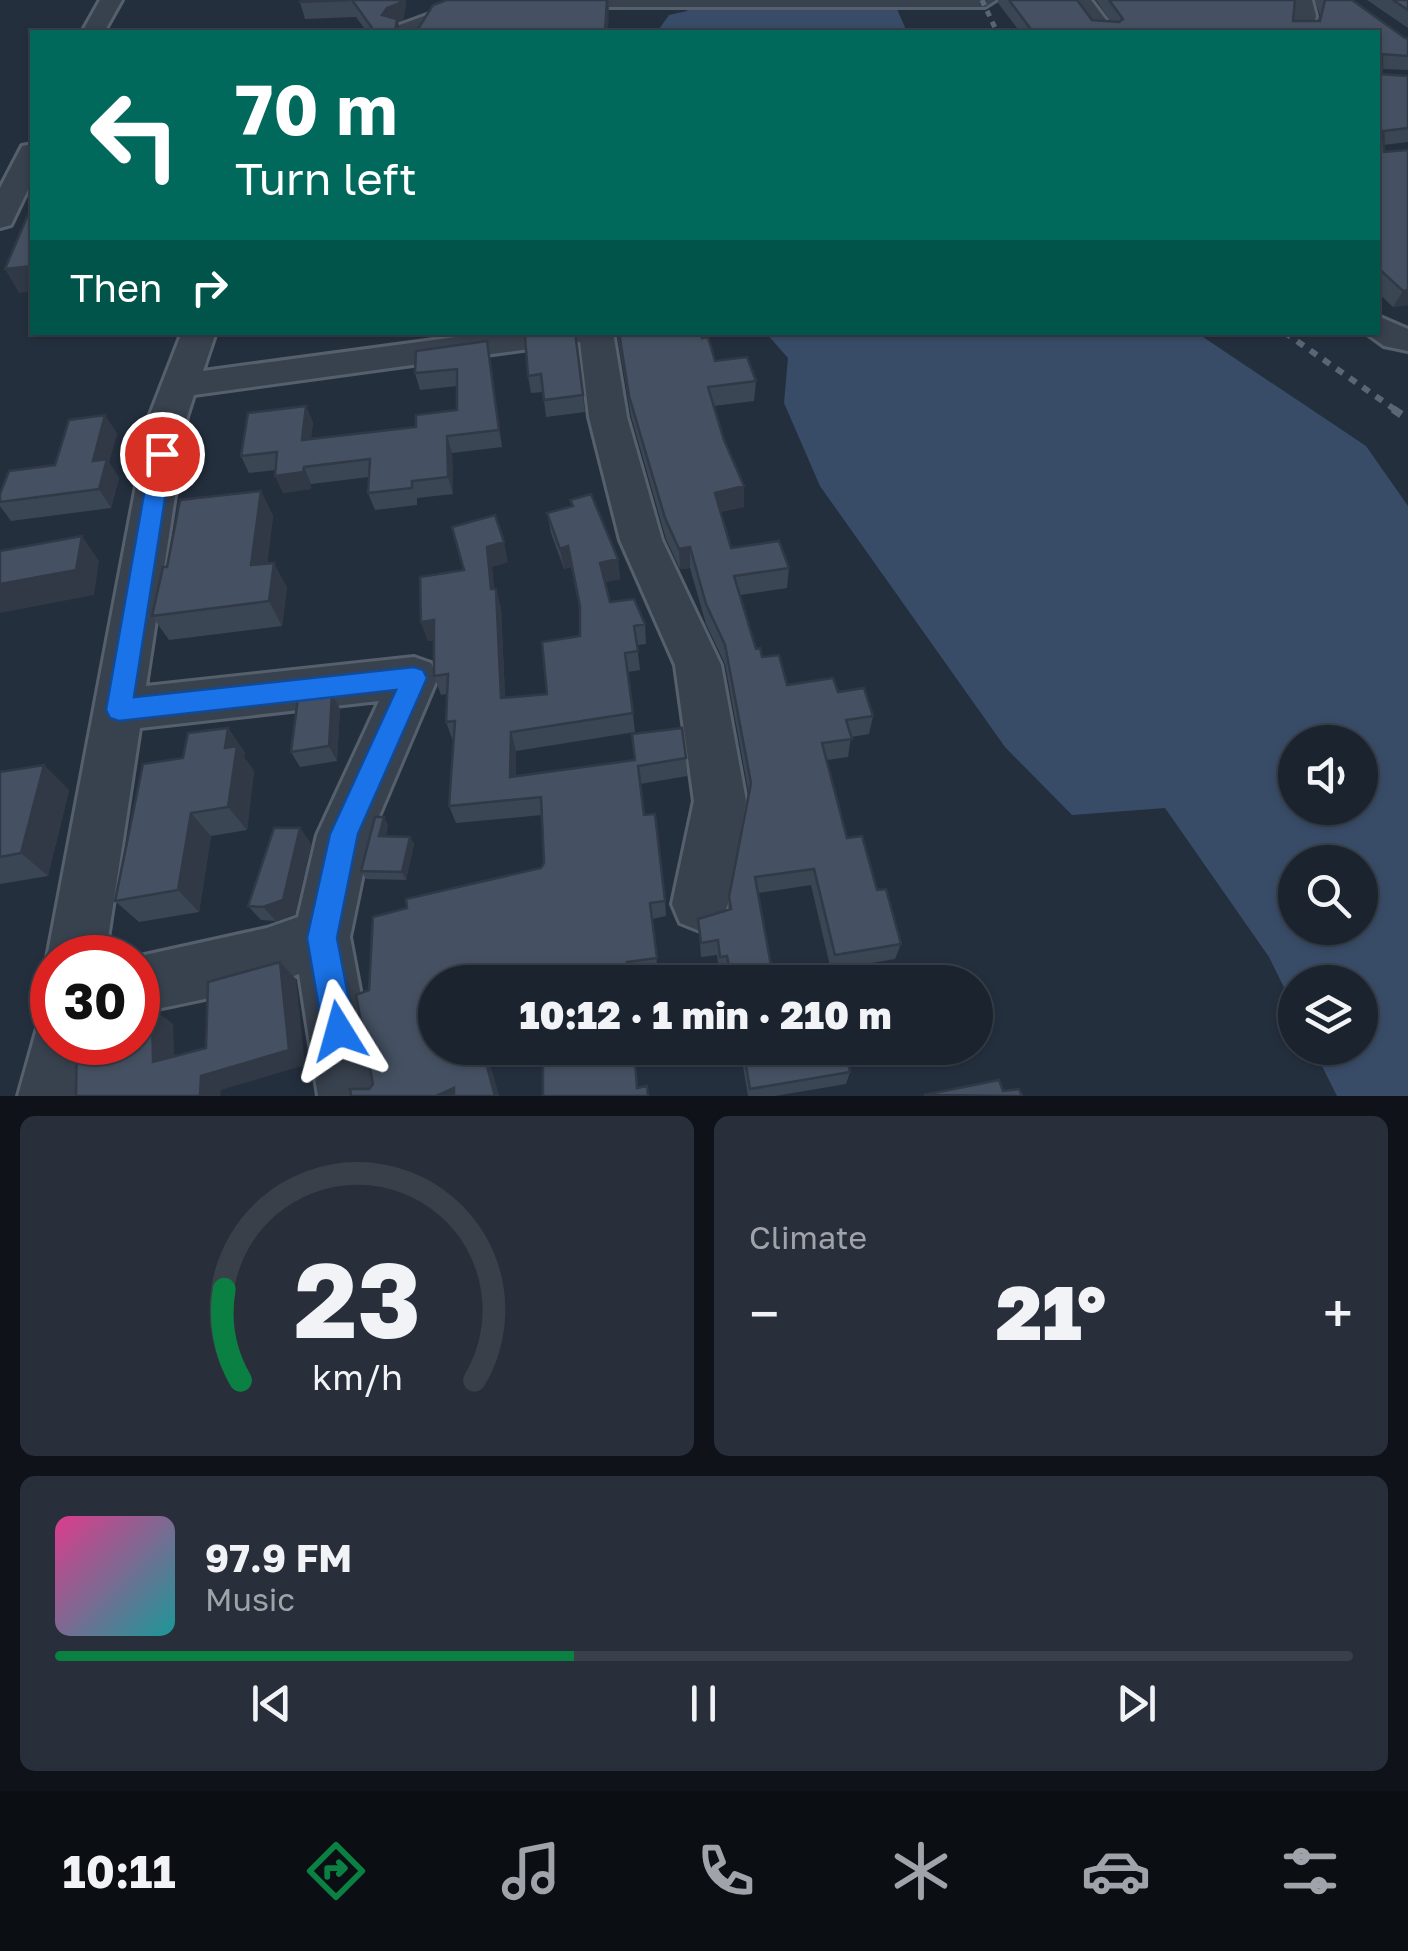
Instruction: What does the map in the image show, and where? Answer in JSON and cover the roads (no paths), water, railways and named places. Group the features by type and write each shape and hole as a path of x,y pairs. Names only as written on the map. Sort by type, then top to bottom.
{"street":[{"path":"94,30 111,0"},
{"path":"407,30 485,0 984,0"},
{"path":"1079,0 1102,30"},
{"path":"1300,0 1305,16 1302,30"},
{"path":"642,30 643,2"},
{"path":"1,217 30,156"},
{"path":"1,217 30,202"},
{"path":"1380,327 1396,338 1408,340"},
{"path":"80,935 168,416 198,335"},
{"path":"177,386 555,335"},
{"path":"596,335 608,417 641,540 698,666 720,801 700,904"},
{"path":"119,710 414,678 344,834 322,938 349,1096"},
{"path":"160,979 267,957 322,938"},
{"path":"49,1096 55,1065"}],"water":[{"path":"688,0 893,0 906,30 658,30 669,15 687,11"},
{"path":"768,335 1200,335 1366,446 1408,506 1408,1096 1337,1096 1322,1065 1378,1065 1378,965 1278,965 1278,975 1165,808 1072,815 1005,747 820,486 784,403 788,358"}],"railway":[{"path":"982,0 996,30"},
{"path":"1288,335 1397,411"},
{"path":"1393,409 1408,419"}]}
